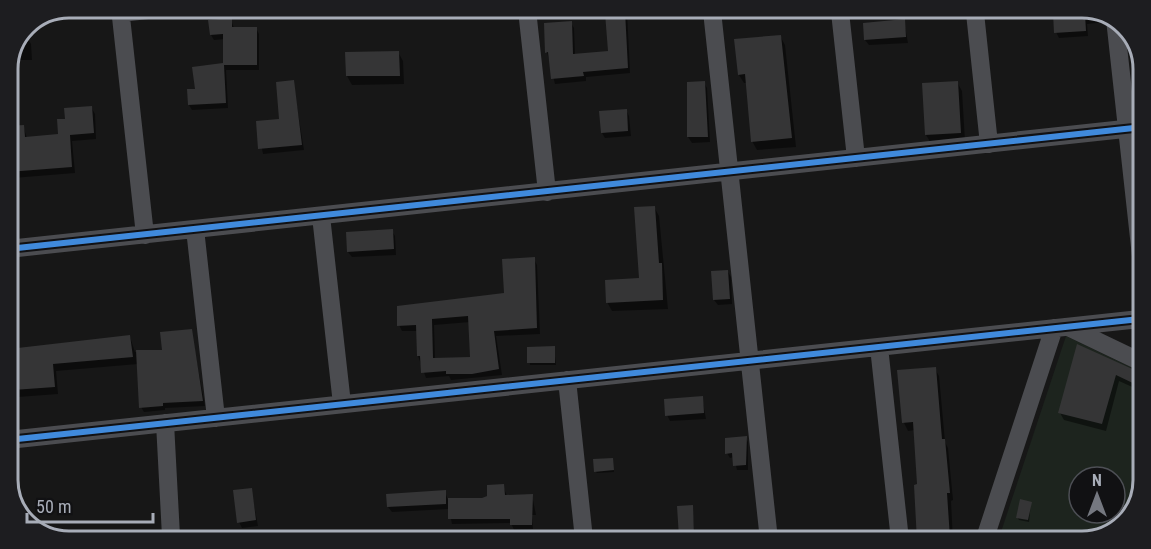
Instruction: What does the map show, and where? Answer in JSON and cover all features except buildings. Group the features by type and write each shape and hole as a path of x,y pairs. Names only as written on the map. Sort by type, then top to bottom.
{"street":[{"path":"122,18 145,235"},
{"path":"528,18 547,192"},
{"path":"713,18 768,531"},
{"path":"841,18 856,158"},
{"path":"976,18 989,144"},
{"path":"1118,33 1133,117"},
{"path":"18,248 1133,128"},
{"path":"321,216 342,404"},
{"path":"195,229 216,418"},
{"path":"18,439 1133,320"},
{"path":"1061,327 1133,358"},
{"path":"988,531 1061,327"},
{"path":"879,347 899,531"},
{"path":"567,380 583,531"},
{"path":"165,423 171,531"}],"shaded area":[{"path":"1066,336 1133,368 1133,480 1127,504 1127,465 1067,465 1067,525 1105,525 1082,531 1001,531"}],"cycle path":[{"path":"18,248 1133,128"},
{"path":"18,439 1133,320"}]}
